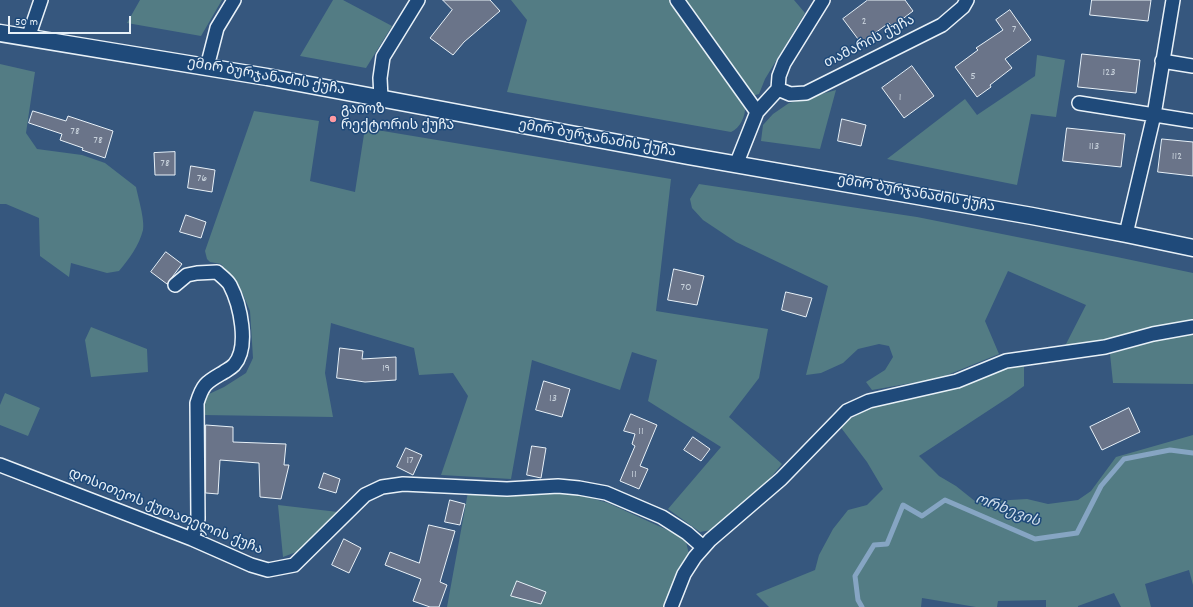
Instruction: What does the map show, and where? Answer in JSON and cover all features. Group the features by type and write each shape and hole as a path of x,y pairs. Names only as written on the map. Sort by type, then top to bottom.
{"street":[{"path":"28,38 41,0"},
{"path":"207,67 217,28 234,0"},
{"path":"381,98 380,78 383,57 418,0"},
{"path":"677,0 757,112"},
{"path":"736,165 757,112 778,88 779,76 784,63 823,0"},
{"name":"თამარის ქუჩა","path":"778,88 790,94 806,92 942,25 963,7 967,0"},
{"path":"1126,234 1154,115 1173,0"},
{"name":"ემირ ბურჯანაძის ქუჩა","path":"0,33 207,67 381,98 506,123 736,165 1001,210 1193,248"},
{"path":"1162,61 1193,66"},
{"path":"1079,103 1193,121"},
{"path":"175,285 187,275 217,272 229,285 241,314 242,346 238,360 233,366 207,382 201,389 197,403 198,519 192,539"},
{"path":"672,607 684,574 703,547 781,479 847,411 868,401 956,381 1006,361 1105,347 1153,334 1193,327"},
{"name":"დოსითეოს ქუთათელის ქუჩა","path":"0,465 192,539 251,565 268,570 294,565 365,494 382,487 403,484 507,490 558,486 592,490 606,493 662,517 687,533 703,547"}],"green space":[{"path":"140,0 222,0 201,36 127,23"},
{"path":"333,0 343,0 392,26 366,68 300,56"},
{"path":"511,0 670,0 745,106 742,121 737,128 731,132 507,92 527,20"},
{"path":"682,0 794,0 805,13 765,79 759,94 752,96"},
{"path":"1037,55 1065,60 1056,117 1031,114 1017,185 887,159 965,99 977,115 1035,76"},
{"path":"0,64 35,72 26,133 37,149 82,155 105,163 136,187 142,215 143,230 136,247 119,271 107,273 71,263 69,277 40,256 39,218 6,204 0,204"},
{"path":"836,90 820,149 761,141 763,125 773,114 789,103"},
{"path":"254,111 319,121 310,181 355,192 365,128 671,179 656,311 768,329 759,378 729,417 782,464 766,483 711,530 700,532 668,509 721,447 648,401 657,360 632,352 620,390 532,360 511,479 441,475 468,396 453,373 419,375 414,348 331,323 325,373 333,417 203,415 204,400 209,394 224,387 246,373 253,358 250,311 241,290 221,264 210,262 207,259 205,251"},
{"path":"699,184 917,217 1193,273 1193,320 1183,321 1107,341 1065,346 1086,305 1008,271 985,321 999,354 940,378 872,390 866,382 885,370 893,357 889,346 879,344 858,349 843,363 821,373 806,375 828,286 736,242 703,220 692,208 690,199"},
{"path":"91,327 147,349 148,372 91,377 85,340"},
{"path":"1193,333 1193,384 1113,383 1110,354 1176,335"},
{"path":"1024,364 1024,386 919,456 939,476 956,486 976,502 1027,499 1048,504 1078,500 1091,491 1116,457 1193,435 1193,585 1189,570 1145,584 1151,607 1121,607 1114,593 1078,607 1046,607 1046,600 998,601 997,607 976,607 922,598 921,607 769,607 756,594 815,570 819,555 833,529 848,510 867,505 883,489 867,462 839,425 873,406 958,388 1010,366"},
{"path":"5,393 40,408 28,436 0,425 0,405"},
{"path":"468,492 571,492 608,503 674,533 686,542 689,554 665,607 447,607"},
{"path":"278,505 338,512 299,551 283,557"}],"building":[{"path":"443,0 490,0 500,11 464,42 453,55 430,38 452,10"},
{"path":"868,0 905,0 913,11 892,27 889,23 861,43 843,19"},
{"path":"1092,0 1151,0 1148,21 1090,15"},
{"path":"1010,10 1031,40 1005,59 1012,68 990,85 991,87 977,97 955,67 978,50 976,48 1003,30 996,20"},
{"path":"1082,54 1140,60 1136,93 1078,87"},
{"path":"912,66 934,96 904,118 882,88"},
{"path":"33,111 66,121 68,116 113,131 105,158 60,140 62,134 29,123"},
{"path":"842,119 866,125 861,146 838,141"},
{"path":"1067,128 1125,134 1121,167 1063,161"},
{"path":"1162,139 1193,142 1193,176 1158,172"},
{"path":"175,152 175,175 155,175 154,153"},
{"path":"191,166 215,170 212,192 188,188"},
{"path":"186,215 206,222 201,238 180,232"},
{"path":"166,252 182,264 167,284 151,272"},
{"path":"674,269 704,276 697,305 668,300"},
{"path":"786,292 812,298 806,317 782,310"},
{"path":"340,348 363,351 362,359 396,357 396,380 365,382 337,378"},
{"path":"544,381 570,389 562,417 536,410"},
{"path":"1129,408 1140,432 1102,450 1090,427"},
{"path":"631,414 657,425 640,466 648,469 639,489 620,481 635,446 632,444 635,434 624,431"},
{"path":"206,425 233,427 233,442 286,444 284,465 289,465 281,499 260,497 259,463 220,460 218,494 206,493"},
{"path":"693,437 710,449 701,461 684,450"},
{"path":"532,446 546,448 541,478 527,475"},
{"path":"406,448 422,455 413,475 397,467"},
{"path":"324,473 340,479 336,493 319,488"},
{"path":"450,500 465,504 460,525 445,522"},
{"path":"429,525 455,531 440,582 447,585 439,607 430,607 413,601 421,579 385,565 390,552 419,563"},
{"path":"344,539 361,548 349,573 332,565"},
{"path":"517,581 546,592 541,604 511,596"}],"waterway":[{"name":"ორხევის","path":"862,607 858,600 855,576 874,545 887,544 903,505 922,516 945,500 1035,539 1077,533 1101,486 1124,459 1170,450 1193,453"}],"place":[{"name":"გაიოზ რექტორის ქუჩა","path":"333,119"}]}
